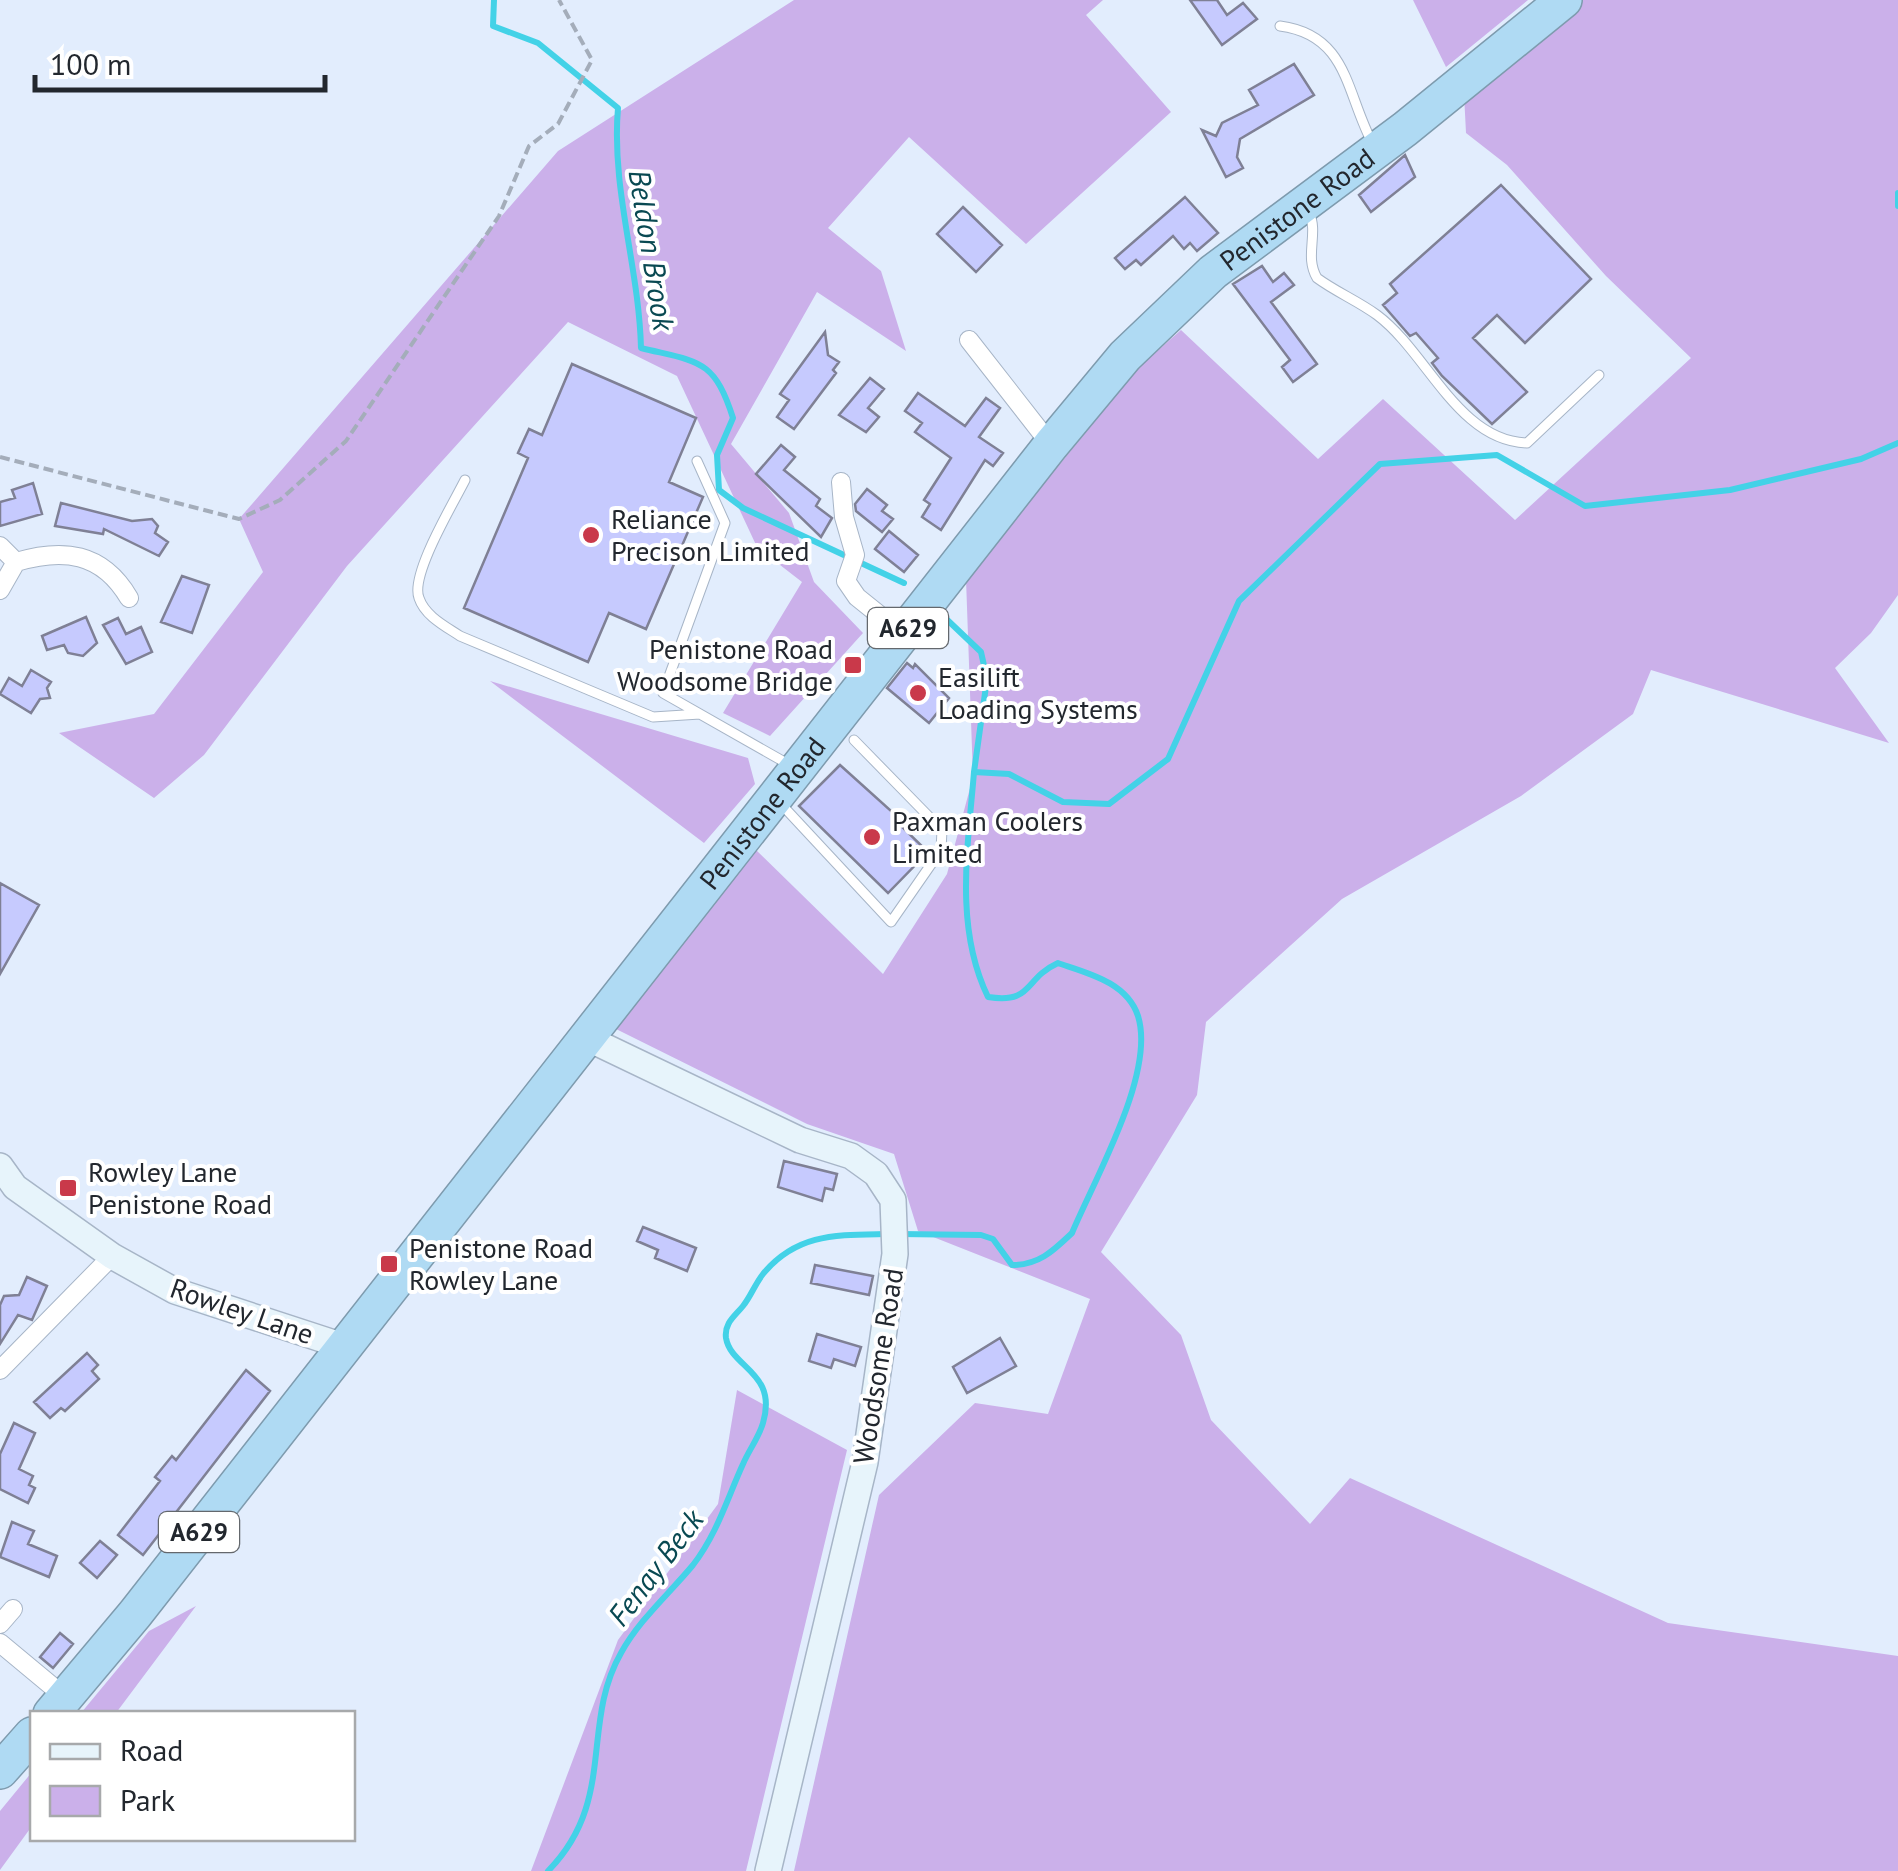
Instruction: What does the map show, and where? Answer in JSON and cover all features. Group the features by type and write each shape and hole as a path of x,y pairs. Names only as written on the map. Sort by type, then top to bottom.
{"highway":[{"name":"Penistone Road","path":"58,1705 589,1038 1050,445 1125,356 1201,284 1564,0"},
{"path":"0,1771 30,1737"}],"street":[{"path":"969,340 1050,445"},
{"path":"841,482 844,517 855,560 846,581 857,597 903,634"},
{"path":"0,546 16,562"},
{"path":"0,590 16,562 44,554 73,553 102,565 129,598"},
{"name":"Woodsome Road","path":"589,1038 800,1140 851,1156 876,1174 887,1188 895,1212 895,1254 864,1462 768,1871"},
{"name":"Rowley Lane","path":"0,1166 14,1186 112,1256 175,1290 343,1346"},
{"path":"0,1370 112,1256"},
{"path":"0,1624 12,1609"},
{"path":"0,1643 58,1705"}],"lane":[{"path":"1280,26 1316,40 1344,68 1355,108 1377,150"},
{"path":"1306,204 1314,222 1310,257 1317,278 1379,316 1474,421 1504,442 1526,442 1600,375"},
{"path":"697,461 725,523 663,693 799,771"},
{"path":"465,480 417,579 418,598 434,620 460,636 652,718 700,714"},
{"path":"776,800 891,922 941,850 942,830 854,740"}],"path":[{"path":"0,457 239,520 280,500 346,441 500,216 529,146 558,124 592,60 559,0"}],"green space":[{"path":"794,0 1103,0 1086,15 1171,112 1026,244 909,137 828,228 881,271 906,351 817,292 731,444 789,513 814,582 863,633 770,736 723,713 802,582 757,547 677,376 568,322 347,566 204,755 154,798 59,733 154,714 263,572 239,519 558,151"},
{"path":"1413,0 1528,0 1446,67"},
{"path":"1582,0 1898,0 1898,595 1871,633 1835,668 1889,743 1651,670 1633,714 1521,796 1342,899 1206,1022 1197,1095 1101,1252 1181,1335 1211,1420 1310,1524 1350,1478 1668,1623 1898,1656 1898,1871 794,1871 879,1495 975,1403 1048,1414 1090,1299 918,1231 894,1154 807,1124 616,1029 755,849 883,974 947,874 973,777 966,579 1139,367 1181,330 1318,459 1383,399 1515,520 1691,358 1606,276 1507,165 1466,133 1464,94"},
{"path":"490,681 748,758 755,784 704,843"},
{"path":"737,1390 847,1450 746,1871 531,1871 618,1640 718,1504"},
{"path":"196,1606 117,1711 83,1711 149,1631"},
{"path":"30,1774 30,1829 0,1870 0,1811"}],"building":[{"path":"1190,0 1217,0 1227,15 1243,3 1257,19 1222,45"},
{"path":"1294,64 1314,95 1240,139 1237,157 1243,168 1226,177 1202,130 1216,136 1222,123 1258,105 1249,90"},
{"path":"1405,155 1415,177 1371,212 1359,195"},
{"path":"1501,185 1591,279 1525,343 1497,315 1473,338 1527,392 1492,424 1442,376 1432,363 1438,358 1416,333 1410,336 1383,305 1397,293 1390,284"},
{"path":"1185,197 1218,233 1197,251 1190,243 1184,249 1173,236 1141,265 1136,260 1125,269 1115,258"},
{"path":"963,207 1002,245 976,272 937,234"},
{"path":"1262,266 1273,282 1284,273 1294,285 1271,302 1317,364 1293,382 1282,367 1290,360 1233,284"},
{"path":"825,332 828,355 839,362 833,370 836,373 794,429 777,417 789,400 780,394"},
{"name":"Reliance Precison Limited","path":"572,364 696,418 669,482 703,497 646,629 609,613 588,662 464,608 528,458 518,453 529,429 542,435"},
{"path":"870,378 884,389 868,408 879,417 866,432 839,415"},
{"path":"918,393 965,426 986,398 1000,408 979,437 1003,453 993,466 985,460 941,530 922,517 930,504 924,500 951,458 915,432 922,423 905,411"},
{"path":"781,445 795,457 784,470 820,499 816,506 832,518 821,537 756,474"},
{"path":"33,483 42,514 0,526 0,502 15,498 12,490"},
{"path":"867,489 887,505 882,511 893,519 882,532 856,511 855,504"},
{"path":"61,503 132,521 152,519 158,526 155,533 168,542 159,556 104,529 103,534 55,526"},
{"path":"889,531 918,555 904,572 875,549"},
{"path":"182,576 209,585 192,633 161,622"},
{"path":"86,617 97,643 83,656 68,653 64,645 47,650 42,636"},
{"path":"118,618 126,634 141,627 152,652 126,664 103,625"},
{"name":"Easilift Loading Systems","path":"907,663 913,668 915,664 949,698 929,723 887,688"},
{"path":"31,670 51,682 47,688 50,698 40,699 31,713 0,694 9,678 22,686"},
{"name":"Paxman Coolers Limited","path":"840,765 900,819 897,822 928,852 888,893 799,806"},
{"path":"0,883 39,905 0,974"},
{"path":"784,1161 837,1174 833,1190 825,1188 822,1201 778,1187"},
{"path":"643,1227 696,1248 687,1271 655,1258 658,1250 637,1241"},
{"path":"815,1265 873,1276 869,1295 811,1283"},
{"path":"27,1277 47,1286 32,1320 18,1315 0,1344 0,1305 4,1296 19,1295"},
{"path":"817,1334 861,1347 855,1366 834,1359 831,1368 809,1361"},
{"path":"1000,1338 1016,1366 967,1393 953,1367"},
{"path":"87,1353 98,1365 92,1371 99,1379 65,1411 61,1408 50,1418 34,1402"},
{"path":"246,1370 270,1391 143,1555 118,1535 160,1481 155,1477 172,1456 176,1460"},
{"path":"14,1423 35,1433 19,1469 33,1476 29,1485 35,1488 28,1503 0,1489 0,1454"},
{"path":"12,1522 34,1531 28,1544 57,1556 49,1577 0,1557"},
{"path":"100,1541 117,1555 97,1578 80,1563"},
{"path":"60,1633 73,1644 53,1668 40,1657"}],"waterway":[{"name":"Beldon Brook","path":"494,0 493,26 538,43 618,108 618,168 641,348 690,360 711,373 719,384 733,418 717,455 719,490 743,508 904,583"},
{"path":"1898,193 1898,206"},
{"path":"899,1234 981,1235 993,1239 1012,1265 1030,1263 1052,1251 1072,1233 1120,1126 1138,1066 1138,1016 1125,995 1105,980 1058,963 1021,994 988,997 977,970 967,915 974,772 1009,774 1063,802 1109,804 1168,759 1239,601 1380,464 1497,455 1585,506 1730,490 1861,459 1898,443"},
{"name":"Beldon Brook","path":"939,612 981,652 987,679 974,772"},
{"name":"Fenay Beck","path":"548,1871 583,1818 591,1790 602,1708 621,1653 645,1618 701,1553 763,1423 764,1392 730,1348 726,1338 728,1324 763,1274 790,1251 835,1236 886,1234"}],"place":[{"name":"Reliance Precison Limited","path":"591,535"},
{"name":"Penistone Road Woodsome Bridge","path":"853,665"},
{"name":"Easilift Loading Systems","path":"918,693"},
{"name":"Paxman Coolers Limited","path":"872,837"},
{"name":"Rowley Lane Penistone Road","path":"68,1188"},
{"name":"Penistone Road Rowley Lane","path":"389,1264"}]}
